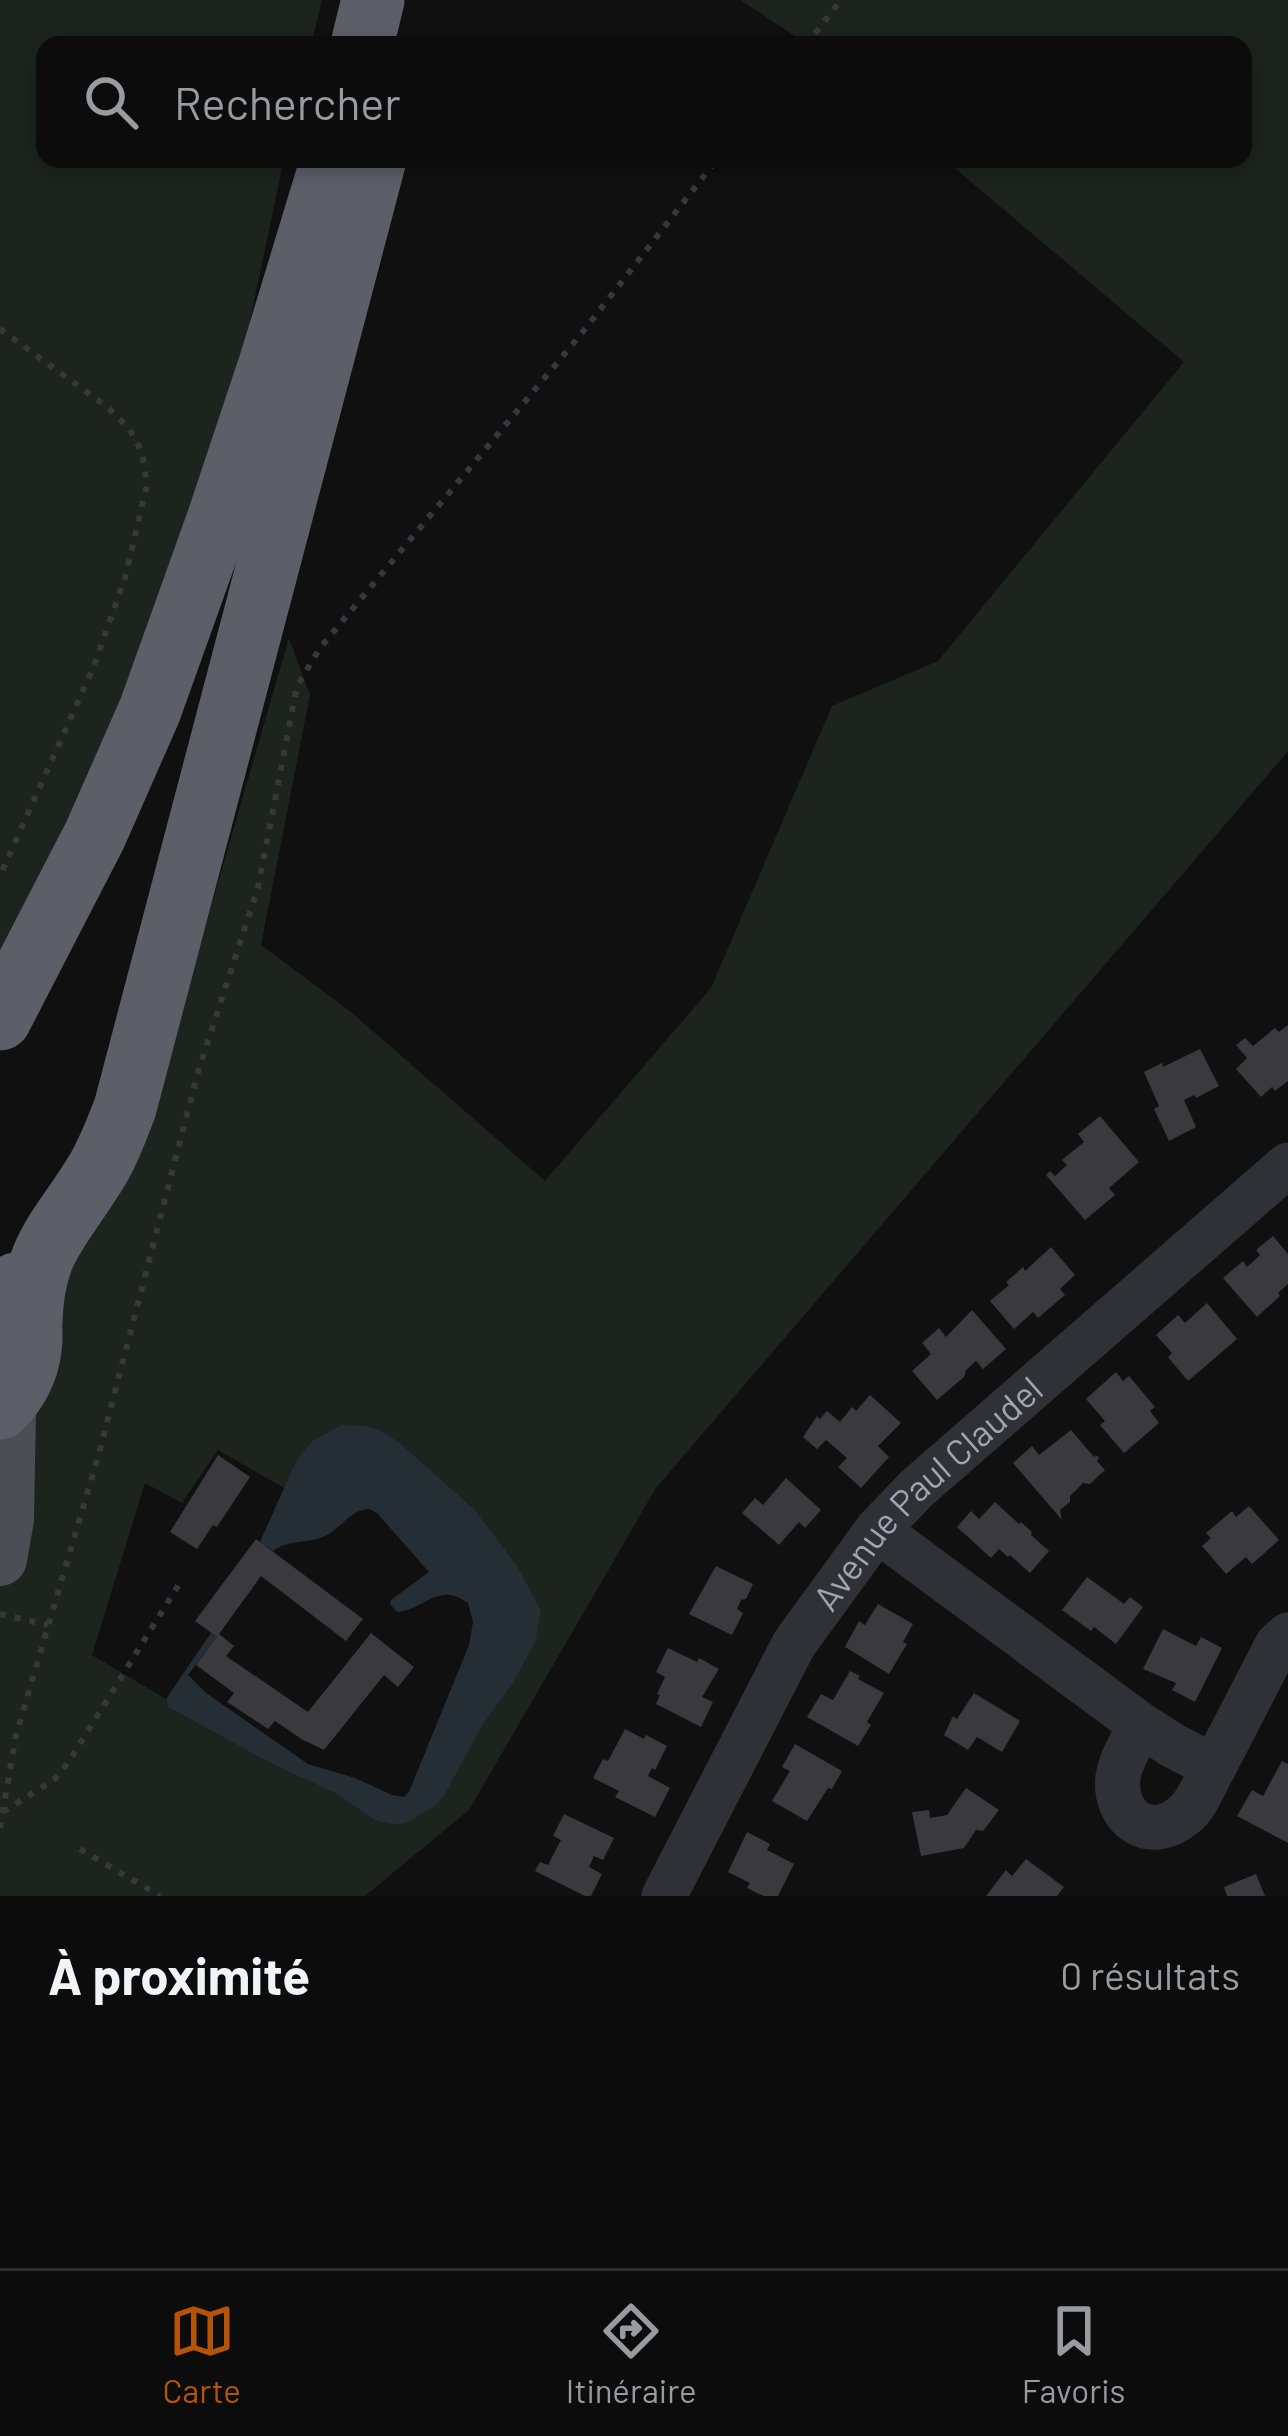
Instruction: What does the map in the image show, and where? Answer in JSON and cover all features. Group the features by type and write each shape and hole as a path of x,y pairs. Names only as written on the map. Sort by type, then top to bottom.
{"highway":[{"path":"364,36 374,0"},
{"path":"407,36 417,0"},
{"path":"0,1019 95,835 150,710 263,384 329,168"},
{"path":"6,1419 30,1355 35,1274 42,1254 96,1173 124,1108 373,168"},
{"path":"0,1265 21,1292 31,1322"}],"main road":[{"path":"0,1559 7,1519 6,1419"}],"street":[{"name":"Avenue Paul Claudel","path":"664,1896 794,1644 877,1530 916,1489 1288,1166"},
{"path":"877,1530 1141,1725 1214,1767"},
{"path":"1141,1725 1120,1766 1118,1796 1132,1821 1159,1826 1190,1810 1276,1646 1288,1635"}],"path":[{"path":"813,36 841,0"},
{"path":"0,1828 16,1735 98,1457 199,1072 258,887 297,686 320,648 581,333 710,168"},
{"path":"0,329 129,428 142,452 147,485 125,578 93,668 0,876"},
{"path":"3,1812 54,1780 68,1763 181,1581"},
{"path":"0,1614 48,1625"},
{"path":"80,1849 160,1896"}],"shaded area":[{"path":"0,0 322,0 313,36 36,36 36,168 282,168 244,349 146,643 45,869 0,957"},
{"path":"741,0 1288,0 1288,751 656,1488 469,1810 365,1896 0,1896 0,1455 33,1418 55,1279 197,955 289,638 310,695 261,945 351,1012 545,1181 711,988 832,706 938,661 1184,362 955,168 1252,168 1252,36 795,36","holes":["378,1429 474,1509 535,1643 474,1736 405,1823 376,1821 335,1793 168,1707 166,1699 92,1655 145,1483 182,1503 218,1450 284,1488 296,1461"]},
{"path":"341,1425 378,1429 399,1442 474,1509 517,1566 541,1611 535,1643 443,1797 435,1806 396,1825 376,1821 335,1793 168,1707 166,1699 211,1633 217,1637 188,1675 206,1693 308,1764 392,1795 404,1797 409,1792 469,1645 473,1622 468,1603 440,1595 397,1612 391,1600 429,1572 370,1509 322,1537 273,1551 260,1542 296,1461 311,1442"}],"building":[{"path":"1288,1025 1288,1081 1261,1097 1236,1069 1247,1058 1236,1045 1245,1038 1253,1046 1275,1028 1279,1032"},
{"path":"1200,1049 1219,1086 1184,1100 1196,1127 1169,1141 1144,1072"},
{"path":"1100,1116 1139,1162 1109,1188 1115,1195 1085,1220 1046,1175 1050,1171 1055,1176 1067,1165 1062,1160 1084,1142 1078,1134"},
{"path":"1273,1236 1288,1254 1288,1284 1257,1317 1223,1278 1243,1261 1247,1267 1260,1255 1256,1250"},
{"path":"1051,1247 1075,1275 1060,1289 1065,1295 1038,1318 1033,1312 1014,1329 990,1301 1009,1285 1006,1282"},
{"path":"1207,1303 1237,1339 1188,1381 1156,1335 1178,1315 1185,1323"},
{"path":"972,1310 1006,1349 983,1369 976,1361 937,1400 912,1371 931,1354 922,1343 939,1328 946,1337"},
{"path":"1116,1372 1123,1381 1129,1376 1155,1407 1150,1411 1159,1423 1124,1453 1086,1399"},
{"path":"870,1395 901,1423 878,1446 889,1457 861,1488 838,1467 847,1458 826,1440 817,1449 803,1437 817,1416 820,1419 827,1411 840,1422"},
{"path":"1071,1430 1105,1470 1070,1496 1060,1510 1062,1520 1013,1463 1032,1446 1039,1455"},
{"path":"218,1455 250,1477 197,1549 170,1532"},
{"path":"786,1478 821,1510 805,1528 799,1522 779,1545 742,1513 755,1498 763,1505"},
{"path":"995,1502 1049,1551 1030,1573 999,1549 991,1558 957,1527 971,1511 979,1519"},
{"path":"1249,1506 1279,1540 1252,1564 1246,1557 1226,1574 1202,1546 1211,1538 1206,1533 1232,1511 1236,1517"},
{"path":"256,1539 363,1619 346,1641 261,1576 219,1634 234,1646 226,1656 308,1712 371,1633 414,1667 398,1687 384,1675 324,1750 275,1721 268,1729 227,1702 234,1693 196,1665 217,1637 195,1621"},
{"path":"716,1566 753,1584 737,1609 743,1613 732,1635 689,1614"},
{"path":"1087,1577 1124,1604 1130,1597 1143,1607 1116,1644 1062,1610"},
{"path":"878,1604 913,1624 889,1674 845,1647 859,1621 865,1625"},
{"path":"1163,1629 1196,1646 1201,1637 1222,1648 1195,1702 1172,1690 1176,1683 1143,1669"},
{"path":"668,1648 719,1669 702,1697 713,1702 701,1727 656,1704 665,1677 656,1672"},
{"path":"850,1671 884,1693 858,1746 807,1717 821,1694 833,1700"},
{"path":"974,1693 1020,1721 1002,1752 977,1737 968,1750 944,1735 953,1716 957,1719"},
{"path":"625,1729 667,1746 648,1776 670,1788 655,1817 615,1797 619,1791 593,1778"},
{"path":"795,1744 842,1771 807,1821 772,1801 790,1771 782,1767"},
{"path":"1282,1761 1288,1764 1288,1843 1237,1816 1252,1790 1263,1796"},
{"path":"966,1788 999,1810 964,1848 921,1856 912,1812 929,1810 930,1818 947,1815"},
{"path":"564,1814 614,1838 603,1860 594,1856 589,1867 602,1874 591,1896 535,1871 540,1862 548,1865 561,1840 553,1836"},
{"path":"747,1832 770,1844 767,1850 794,1864 778,1896 757,1893 747,1888 750,1883 728,1872"},
{"path":"1026,1859 1064,1887 1057,1896 986,1896 1006,1870 1012,1876"},
{"path":"1256,1874 1265,1896 1227,1896 1224,1887"}]}
